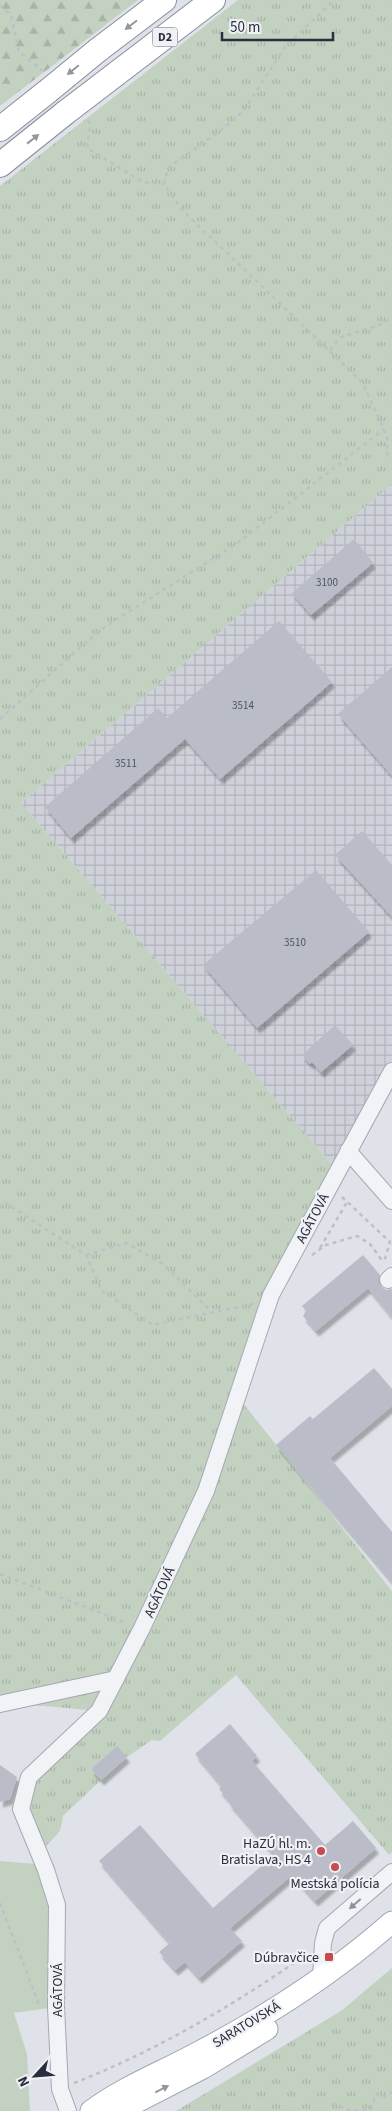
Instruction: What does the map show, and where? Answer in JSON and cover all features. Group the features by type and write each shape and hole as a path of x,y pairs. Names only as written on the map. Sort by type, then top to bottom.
{"highway":[{"name":"D2","path":"0,129 98,50 164,0"},
{"name":"D2","path":"0,165 213,0"}],"main road":[{"name":"SARATOVSKÁ","path":"91,2111 105,2100 199,2052 321,1977 365,1945 392,1922"},
{"name":"SARATOVSKÁ","path":"119,2111 203,2068 327,1990 371,1959 392,1941"}],"street":[{"name":"AGÁTOVÁ","path":"68,2111 60,2089 56,2007 57,1905 46,1870 21,1809 29,1777 99,1711 142,1628 206,1491 269,1301 392,1071"},
{"path":"348,1151 392,1201"},
{"path":"0,1704 116,1678"},
{"path":"321,1977 323,1943 328,1928 392,1872"}],"path":[{"path":"334,0 285,47 244,110 224,128 168,168 164,184 182,210 362,382 384,429 388,441 386,452 392,459"},
{"path":"143,182 164,184"},
{"path":"330,350 341,337 377,326 392,318"},
{"path":"0,719 100,630 236,544 384,429"},
{"path":"330,1185 390,1242 389,1274"},
{"path":"0,1208 4,1202 86,1255 102,1291 153,1325 269,1301"},
{"path":"320,1249 347,1202"},
{"path":"311,1255 326,1245 357,1236 370,1244 389,1274"},
{"path":"86,1255 126,1243 162,1263 212,1312"},
{"path":"0,1574 142,1628"},
{"path":"0,1904 40,2009"},
{"path":"60,2089 137,2057 264,1984 323,1943"},
{"path":"332,2102 352,2111 371,2109 376,2094 385,2097 392,2092"}],"shaded area":[{"path":"392,484 392,1069 336,1169 21,803"}],"green space":[{"path":"0,0 138,0 0,106"},
{"path":"238,0 392,0 392,484 21,803 336,1169 271,1295 239,1398 392,1591 392,1852 389,1855 236,1675 160,1741 152,1740 127,1757 117,1747 91,1769 101,1780 63,1816 60,1831 40,1853 21,1809 29,1777 99,1711 0,1702 0,186"},
{"path":"0,1861 35,1864 57,1905 56,2007 14,2013 27,2054 30,2111 0,2111"},
{"path":"392,1968 392,2111 176,2111 341,2011"}],"building":[{"path":"354,539 373,563 311,615 292,593"},
{"path":"279,621 332,682 220,779 185,739 71,838 45,807 158,708 167,718"},
{"path":"392,667 392,776 338,714"},
{"path":"362,831 392,865 392,917 335,855"},
{"path":"316,870 369,932 257,1028 203,965"},
{"path":"335,1025 353,1045 321,1072 302,1055"},
{"path":"363,1255 380,1275 378,1282 381,1287 386,1290 392,1289 392,1317 368,1288 316,1331 303,1316 306,1311 302,1306"},
{"path":"374,1368 392,1389 392,1406 330,1458 392,1532 392,1582 276,1445 310,1416 313,1419"},
{"name":"HaZÚ hl. m. Bratislava, HS 4","path":"230,1724 257,1756 252,1761 325,1845 353,1821 376,1848 315,1901 292,1875 230,1928 242,1941 199,1978 185,1962 175,1970 159,1952 170,1943 99,1861 140,1825 213,1908 274,1855 229,1803 219,1789 222,1786 195,1754"},
{"path":"117,1746 127,1757 101,1780 91,1769"},
{"path":"0,1765 17,1777 10,1799 0,1802"}],"place":[{"name":"HaZÚ hl. m. Bratislava, HS 4","path":"321,1851"},
{"name":"Mestská polícia","path":"335,1867"},
{"name":"Dúbravčice","path":"329,1957"}]}
